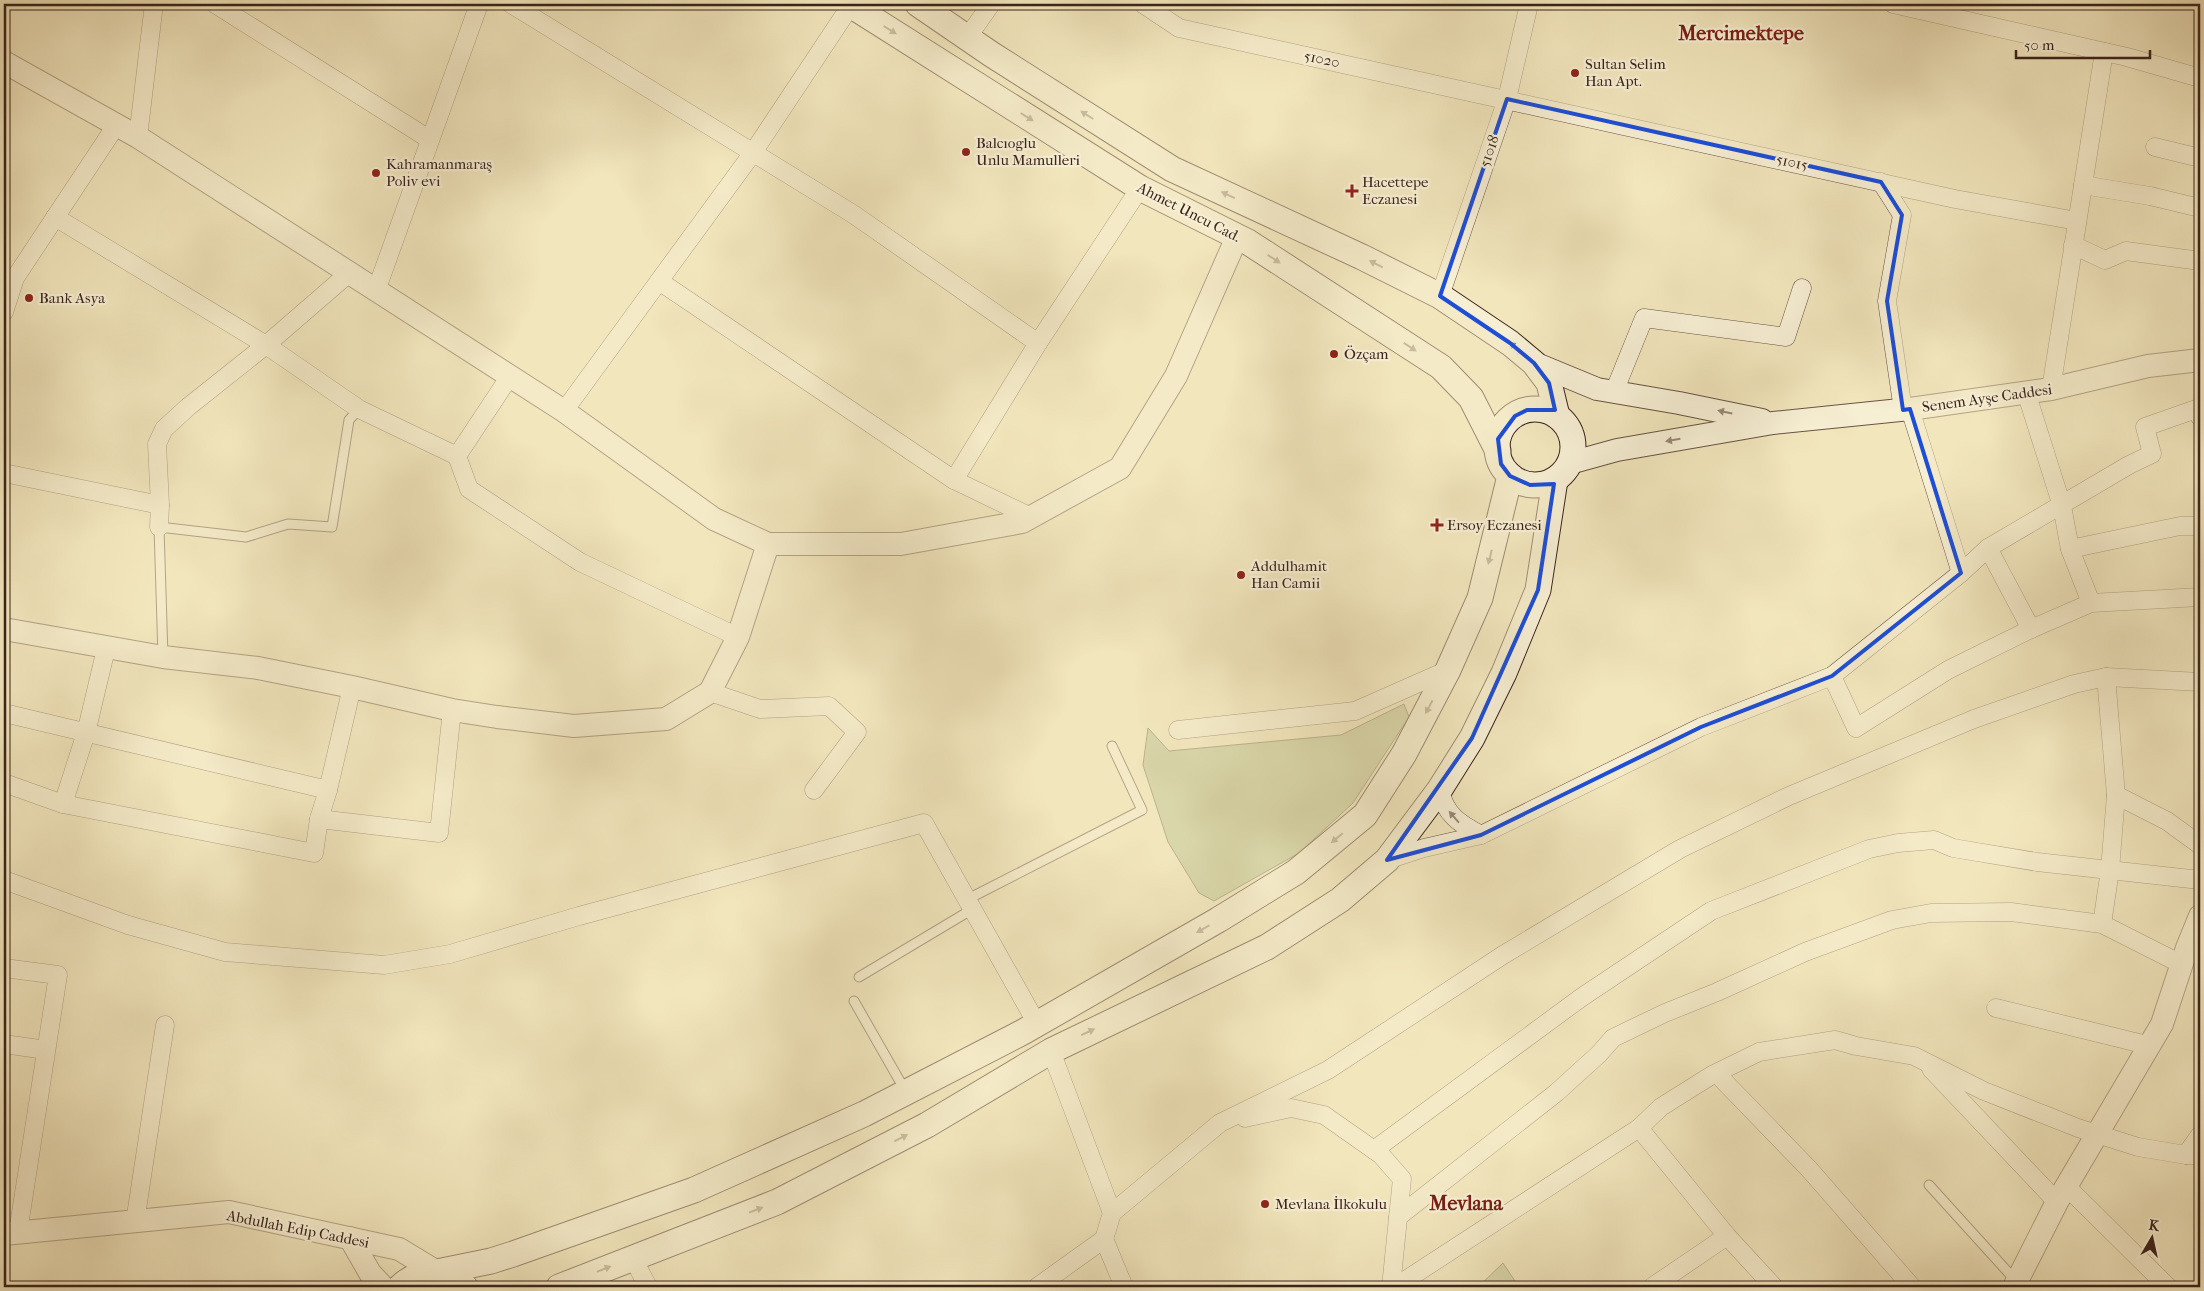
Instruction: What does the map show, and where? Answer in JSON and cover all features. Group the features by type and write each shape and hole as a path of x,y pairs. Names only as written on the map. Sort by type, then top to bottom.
{"main road":[{"name":"Ahmet Uncu Cad.","path":"918,4 967,38 1172,169 1362,257 1440,296 1510,342 1534,363 1549,383 1557,416"},
{"name":"Ahmet Uncu Cad.","path":"850,5 1140,188 1237,237 1441,367 1471,398 1498,451"},
{"path":"559,1287 777,1202 927,1125 1051,1051 1267,947 1340,900 1387,860 1440,789 1472,738 1504,673 1538,590 1562,471 1574,450 1571,433 1557,416 1542,410 1527,410 1514,416 1500,432 1498,451 1501,464 1510,476 1530,485 1543,484 1562,471"},
{"path":"400,1287 411,1278 423,1272 437,1272 492,1261 694,1190 792,1147 907,1092 1037,1024 1218,920 1296,872 1365,815 1404,754 1448,670 1480,598 1510,476"},
{"path":"437,1272 450,1275 465,1287"}],"street":[{"path":"138,137 154,4"},
{"path":"215,4 428,140"},
{"path":"376,291 428,140 478,4"},
{"path":"511,4 752,154 853,214 1038,343"},
{"path":"967,38 991,4"},
{"name":"51020","path":"1143,4 1179,28 1507,99"},
{"name":"51018","path":"1440,296 1507,99 1530,4"},
{"path":"1893,4 2104,52 2200,78"},
{"path":"564,411 752,154 850,5"},
{"path":"2051,389 2104,52"},
{"path":"4,62 138,137 348,274 564,411 714,519 768,544 900,544 1022,522 1120,468 1176,376 1237,237"},
{"name":"51015","path":"1507,99 1955,199 2077,220"},
{"path":"4,312 9,275 55,217 117,124"},
{"path":"2155,147 2200,158"},
{"path":"1881,182 1902,215 1887,301 1907,409 1961,573"},
{"path":"2083,185 2150,196 2200,208"},
{"path":"954,480 1038,343 1140,188"},
{"path":"55,217 266,345 360,409 457,456 468,490 572,557 738,637"},
{"path":"2073,245 2105,260 2126,251 2200,261"},
{"path":"159,527 160,505 157,444 164,429 348,274"},
{"path":"659,281 954,480 1031,517"},
{"path":"1614,392 1644,318 1786,337 1802,288"},
{"name":"Senem Ayşe Caddesi","path":"1773,423 1907,409 2051,389 2148,366 2200,360"},
{"path":"1534,363 1597,389 1680,403 1773,423"},
{"path":"457,456 510,376"},
{"path":"2026,392 2062,506 2070,549 2091,604"},
{"path":"1387,860 1424,848 1481,835 1701,727 1832,676 1961,573 1988,548 2129,465 2152,454 2145,427 2198,408 2200,417"},
{"path":"1562,471 1617,450 1773,423"},
{"path":"4,473 160,505"},
{"path":"2070,549 2180,526 2200,526"},
{"path":"4,629 106,649 258,668 452,710 574,726 666,719 710,692 738,637 768,544"},
{"path":"1988,548 2031,629"},
{"path":"1832,676 1856,728 1948,670 2031,629 2091,604 2200,597"},
{"path":"63,804 86,733 106,649"},
{"path":"1178,730 1355,711 1448,670"},
{"path":"2102,924 2110,870 2116,794 2106,678"},
{"path":"1038,1287 1104,1239 1112,1213 1220,1124 1328,1070 1503,955 1680,849 1789,796 1974,719 2074,684 2106,678 2200,682"},
{"path":"4,783 63,804 314,853 318,819 328,790 352,687"},
{"path":"710,692 760,709 829,706 857,732 814,790"},
{"path":"318,819 439,833 452,710"},
{"path":"4,714 328,790"},
{"path":"1440,789 1442,803 1457,822 1481,835"},
{"path":"2116,794 2167,821 2200,846"},
{"path":"4,880 128,925 225,952 384,965 450,954 579,916 924,823 1037,1024"},
{"path":"1374,1150 1582,997 1710,911 1861,852 1898,843 1934,840 1953,848 2037,862 2200,880"},
{"path":"1398,1217 1556,1093 1599,1054 1613,1038 1665,1013 1805,952 1892,920 1931,912 2011,912 2102,924 2181,964"},
{"path":"2016,1285 2062,1194 2151,1046 2162,1024 2181,964 2200,916"},
{"path":"4,968 58,976 46,1050 11,1233"},
{"path":"1996,1008 2151,1046"},
{"path":"135,1222 166,1025"},
{"path":"1395,1287 1639,1128 1661,1107 1759,1052 1835,1040 1856,1046 1914,1056 1984,1091 2138,1147 2193,1156 2200,1135"},
{"path":"4,1044 46,1050"},
{"path":"1051,1051 1112,1213"},
{"path":"1924,1062 2062,1194 2165,1286"},
{"path":"1717,1074 1809,1169 1912,1287"},
{"path":"1220,1124 1291,1108 1324,1115 1381,1155 1402,1179 1391,1287"},
{"path":"1639,1128 1726,1236 1774,1287"},
{"name":"Abdullah Edip Caddesi","path":"11,1233 229,1212 399,1249 437,1272"},
{"path":"1652,1287 1726,1236"},
{"path":"350,1238 370,1273 383,1287"},
{"path":"1104,1239 1124,1287"},
{"path":"633,1258 648,1287"}],"lane":[{"path":"163,657 159,527 246,537 288,524 332,527 349,420 360,409"},
{"path":"859,976 969,905 1142,810 1112,746"},
{"path":"854,1001 907,1092"},
{"path":"1929,1184 2016,1285"}],"highlighted area":[{"path":"1507,99 1881,182 1902,215 1887,301 1903,410 1910,409 1961,573 1832,676 1701,727 1481,835 1387,860 1472,738 1538,590 1554,484 1530,485 1510,476 1501,464 1498,439 1515,416 1527,410 1555,410 1549,383 1534,363 1510,343 1440,296"}],"green space":[{"path":"1404,704 1409,717 1353,803 1299,853 1214,901 1199,893 1168,842 1143,765 1148,728 1169,751 1341,735"},
{"path":"1503,1263 1519,1287 1478,1287"}],"place":[{"name":"Sultan Selim Han Apt.","path":"1575,73"},
{"name":"Balcıoglu Unlu Mamulleri","path":"966,152"},
{"name":"Kahramanmaraş Poliv evi","path":"376,173"},
{"name":"Hacettepe Eczanesi","path":"1352,191"},
{"name":"Bank Asya","path":"29,298"},
{"name":"Özçam","path":"1334,354"},
{"name":"Ersoy Eczanesi","path":"1437,525"},
{"name":"Addulhamit Han Camii","path":"1241,575"},
{"name":"Mevlana İlkokulu","path":"1265,1204"}],"district":[{"name":"Mercimektepe","path":"1741,33"},
{"name":"Mevlana","path":"1466,1203"}]}
